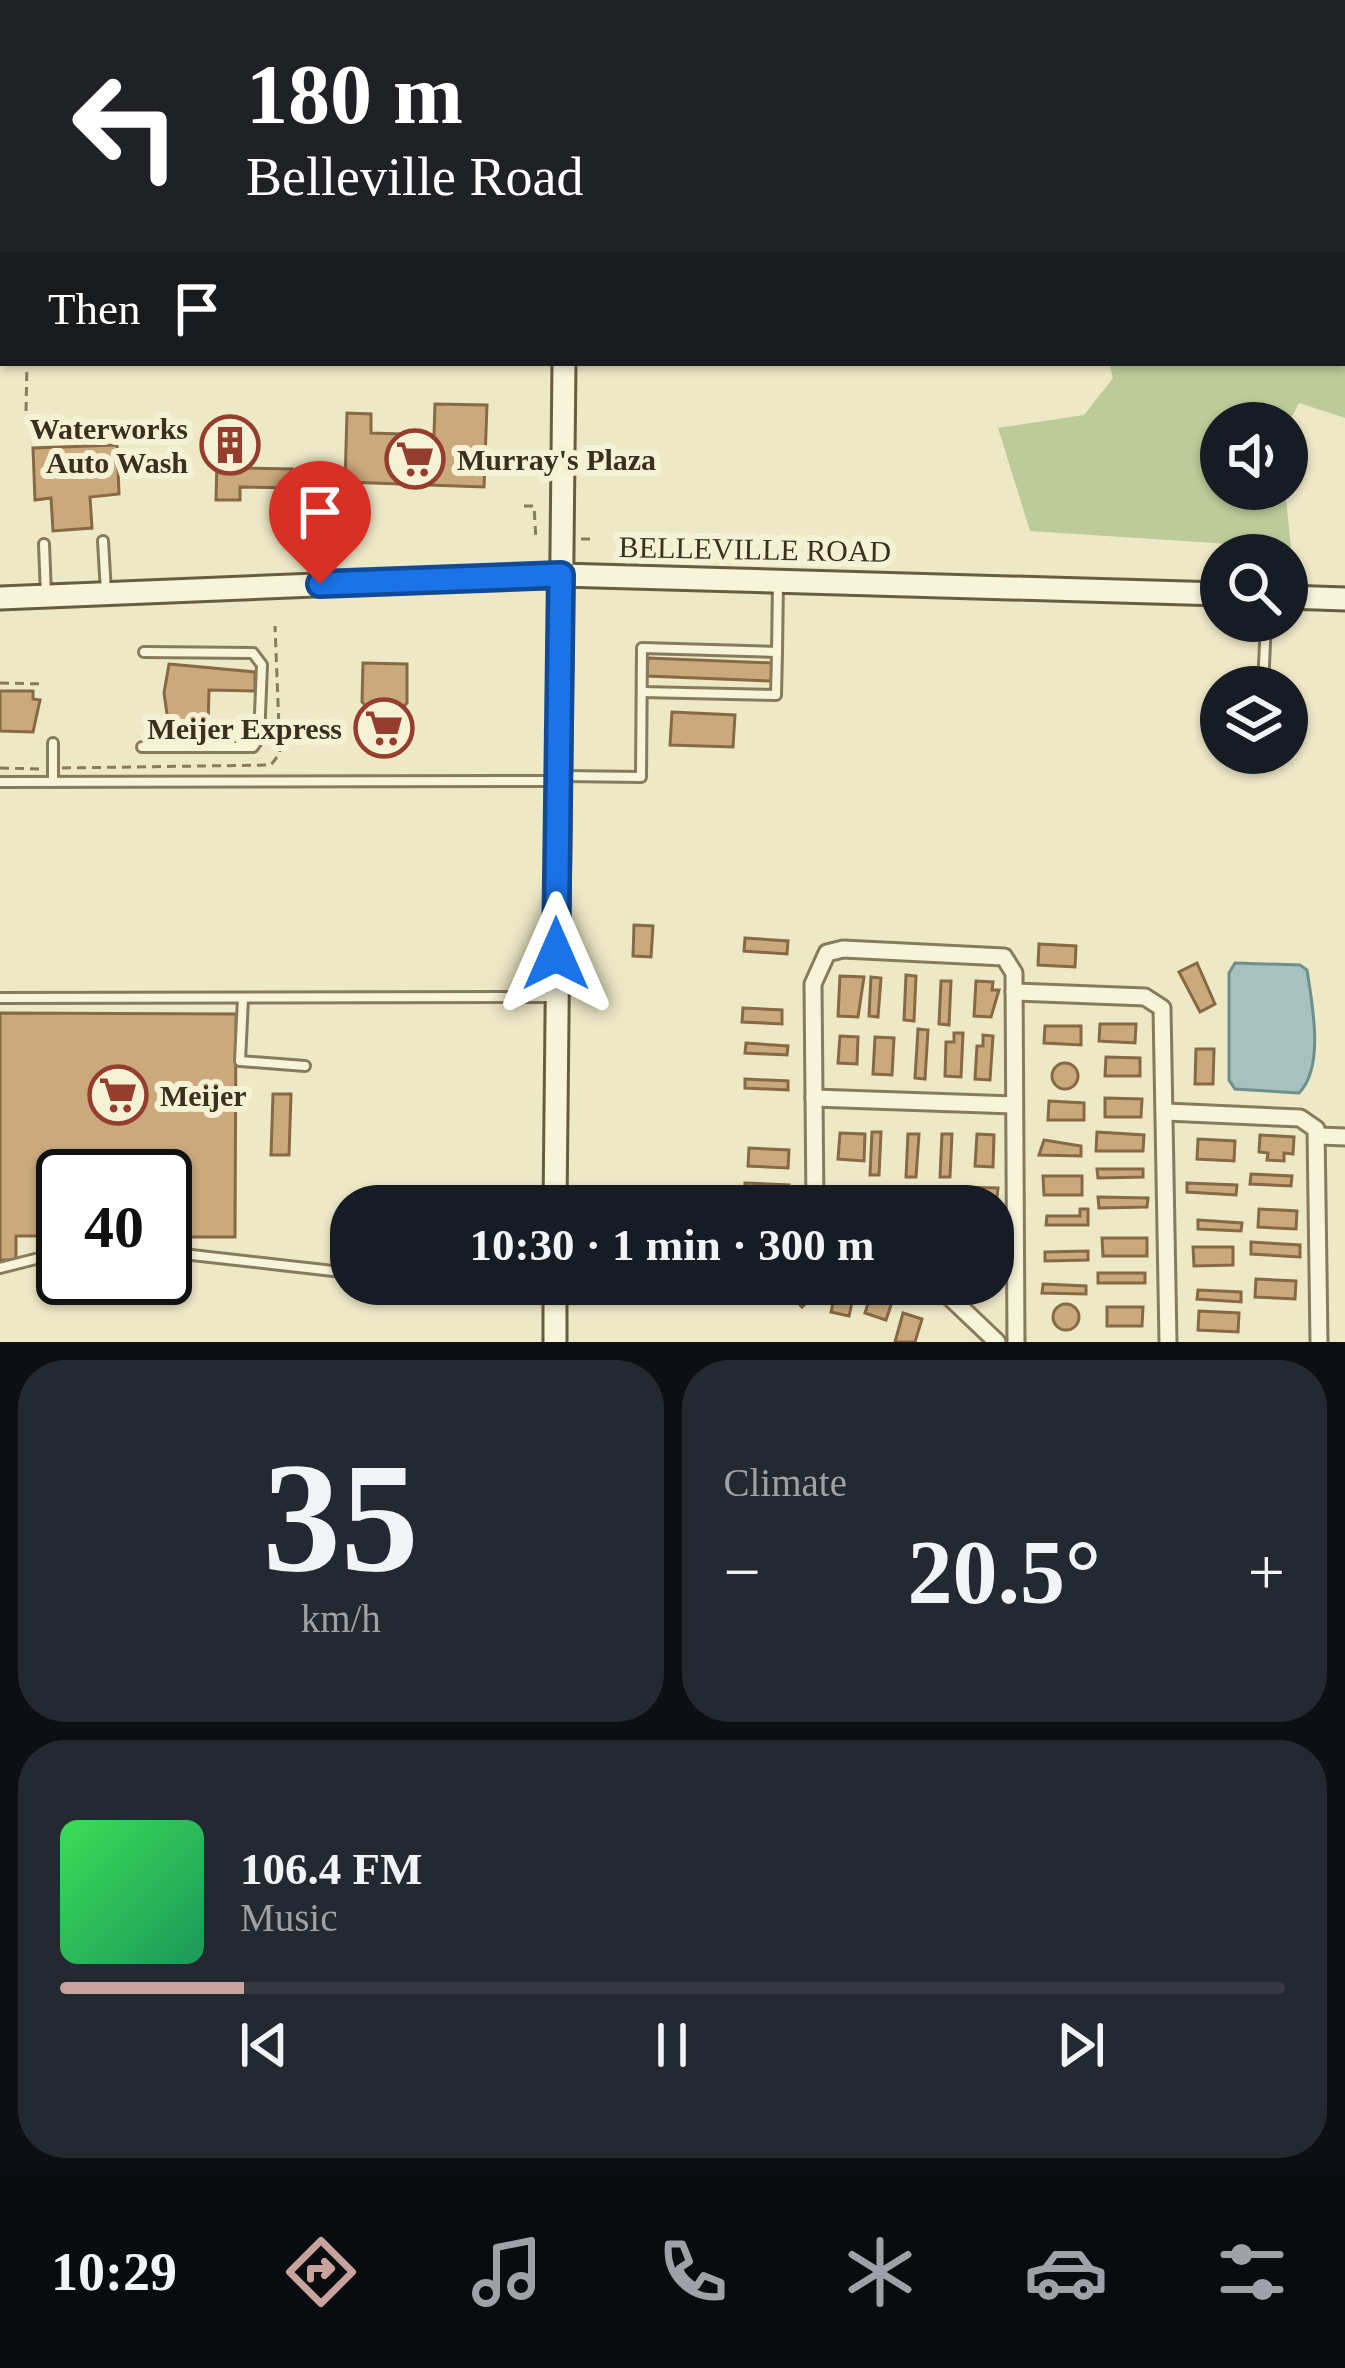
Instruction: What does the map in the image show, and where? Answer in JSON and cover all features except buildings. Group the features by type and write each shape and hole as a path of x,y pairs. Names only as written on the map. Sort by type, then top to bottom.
{"main road":[{"path":"555,1185 564,366"},
{"name":"BELLEVILLE ROAD","path":"0,598 561,575 1200,594"},
{"path":"1308,598 1345,599"},
{"path":"555,1305 555,1342"}],"street":[{"path":"815,1185 813,984 827,953 843,949 995,952 1012,966 1014,992 1016,1342"},
{"path":"1014,992 1157,1002 1165,1018 1168,1342"},
{"path":"814,1098 1014,1105"},
{"path":"1166,1112 1300,1118 1320,1136 1345,1137"},
{"path":"1319,1342 1320,1136"},
{"path":"958,1305 997,1342"}],"lane":[{"path":"103,541 106,593"},
{"path":"44,544 46,596"},
{"path":"642,692 776,695 778,580"},
{"path":"0,782 640,777 642,648 777,652"},
{"path":"142,747 253,747 259,738 262,665 254,652 144,652"},
{"path":"53,743 53,782"},
{"path":"0,998 556,997"},
{"path":"242,998 240,1060 305,1066"},
{"path":"192,1255 330,1271"},
{"path":"0,1268 36,1259"}],"path":[{"path":"26,411 27,366"},
{"path":"524,506 534,506 536,540"},
{"path":"581,539 591,539"},
{"path":"0,683 45,684"}],"green space":[{"path":"1110,366 1345,366 1345,418 1308,406 1308,402 1200,402 1200,510 1287,510 1290,534 1200,534 1200,542 1030,531 998,428 1084,415 1113,378"}],"water":[{"path":"1235,963 1300,965 1307,970 1314,1051 1307,1082 1299,1093 1235,1089 1229,1080 1229,973"}],"place":[{"name":"Waterworks Auto Wash","path":"230,445"},
{"name":"Murray's Plaza","path":"415,459"},
{"name":"Meijer Express","path":"384,728"},
{"name":"Meijer","path":"118,1095"}],"route":[{"path":"320,584 561,575 556,954"}]}
